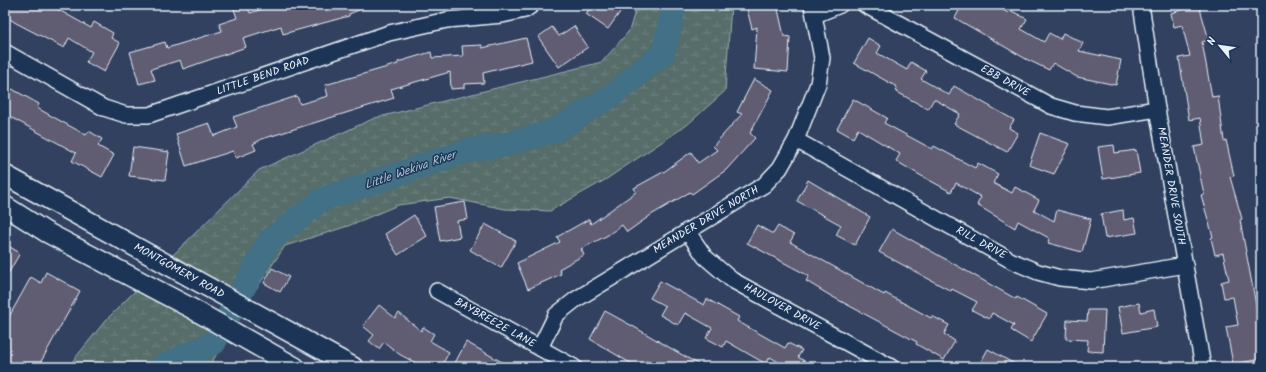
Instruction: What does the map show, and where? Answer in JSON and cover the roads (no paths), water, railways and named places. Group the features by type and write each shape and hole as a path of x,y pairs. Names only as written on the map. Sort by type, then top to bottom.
{"main road":[{"name":"MONTGOMERY ROAD","path":"5,175 353,367"},
{"path":"5,206 46,232 189,308 295,367"}],"street":[{"name":"LITTLE BEND ROAD","path":"5,52 104,108 126,115 148,115 389,33 447,20 502,15 525,10 532,5"},
{"path":"814,10 840,5"},
{"name":"EBB DRIVE","path":"865,5 1051,106 1075,113 1107,117 1157,109"},
{"name":"MEANDER DRIVE SOUTH","path":"1141,5 1157,109 1203,367"},
{"name":"MEANDER DRIVE NORTH","path":"540,348 556,315 574,300 764,185 780,168 796,140 818,84 822,58 814,10"},
{"name":"RILL DRIVE","path":"796,140 1012,261 1038,272 1060,278 1090,281 1184,265"},
{"name":"HAULOVER DRIVE","path":"688,231 704,257 732,280 891,367"},
{"name":"BAYBREEZE LANE","path":"437,291 574,367"}],"waterway":[{"name":"Little Wekiva River","path":"161,367 214,343 269,241 321,200 469,150 504,145 554,131 611,96 663,53 675,5"}]}
